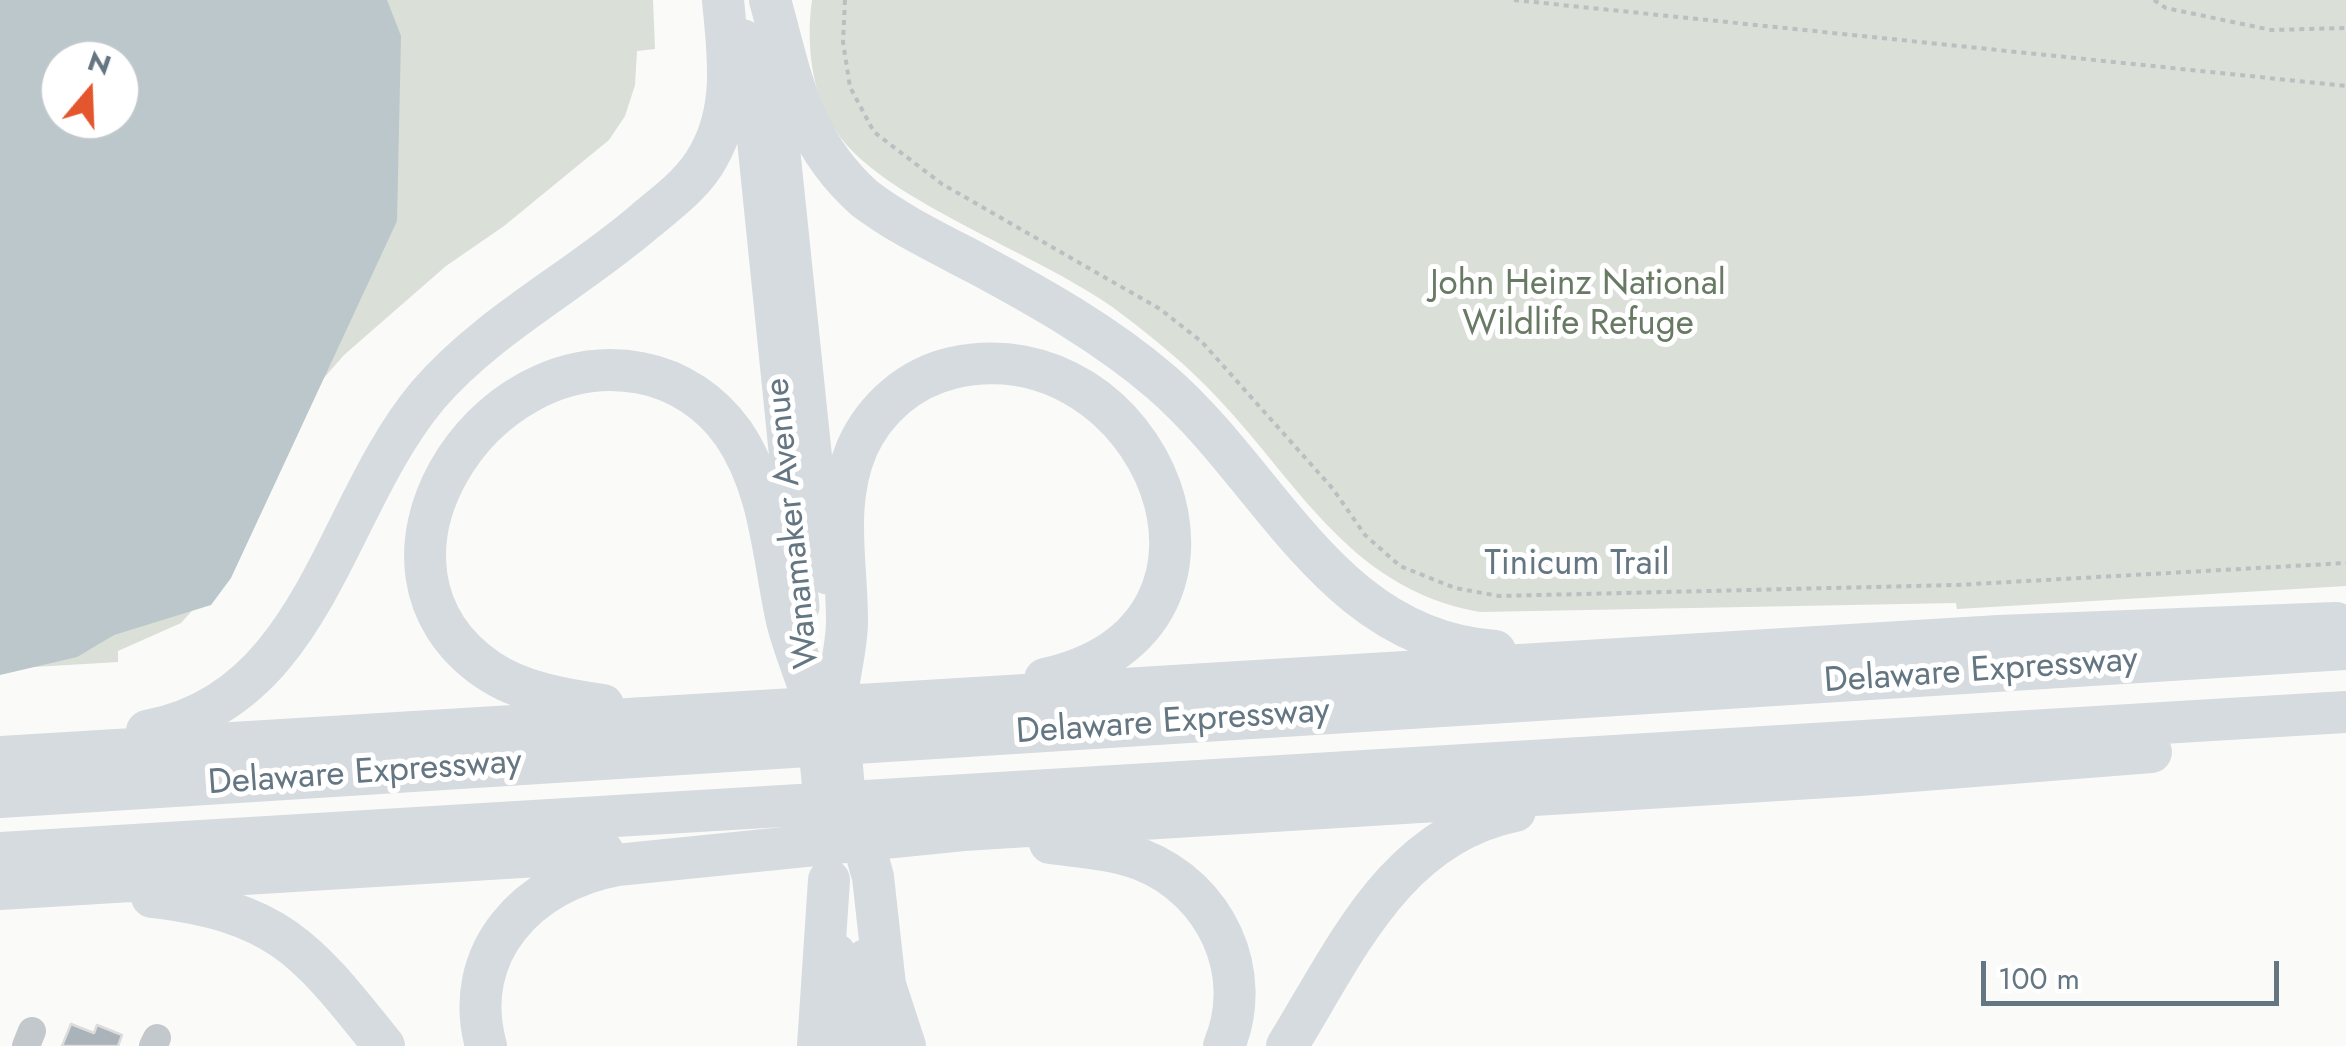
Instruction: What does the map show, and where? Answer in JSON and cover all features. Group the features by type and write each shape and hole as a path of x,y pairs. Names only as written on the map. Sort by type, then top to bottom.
{"highway":[{"path":"10,757 192,719 234,696 268,666 294,629 388,456 427,397 462,361 624,239 700,170 726,109 729,76 723,0"},
{"path":"768,0 803,118 848,183 889,216 1071,316 1134,360 1186,406 1328,572 1374,612 1408,630 1470,649 1594,650 1650,657"},
{"path":"824,691 847,622 843,506 854,458 874,421 907,386 964,365 1009,365 1071,385 1119,420 1144,452 1162,486 1170,516 1172,548 1156,603 1132,638 1092,665 1038,680 905,702"},
{"path":"723,714 608,706 551,695 490,671 453,636 436,605 428,572 433,508 454,460 476,431 506,404 543,384 606,370 664,379 710,407 734,434 752,466 770,526 788,622 824,691"},
{"path":"10,757 2070,632 2346,622"},
{"name":"Delaware Expressway","path":"0,797 2346,649"},
{"name":"Delaware Expressway","path":"1,877 2346,712"},
{"path":"486,1046 481,1001 487,966 505,928 534,898 595,869 744,849 963,830 1978,767 2346,735"},
{"path":"847,786 853,878 904,1046"},
{"path":"1287,1046 1376,902 1404,869 1431,847 1498,815 1636,788"},
{"path":"905,838 1094,848 1138,858 1172,875 1202,901 1227,947 1234,1000 1224,1046"},
{"path":"1,877 645,849 744,849"},
{"path":"1,877 150,896 243,915 306,953 384,1046"},
{"path":"818,1046 853,878"}],"main road":[{"name":"Wanamaker Avenue","path":"740,0 824,691 853,878 872,1046"},
{"name":"Wanamaker Avenue","path":"768,0 824,691 847,786"},
{"name":"Wanamaker Avenue","path":"846,1046 853,878"}],"path":[{"name":"Tinicum Trail","path":"846,0 843,42 850,87 874,132 942,184 1160,308 1202,342 1333,489 1365,535 1400,566 1428,580 1499,596 1956,585 2346,563"},
{"path":"1514,0 2346,86"},
{"path":"2154,0 2166,8 2270,30 2346,28"}],"green space":[{"path":"0,0 653,0 655,49 637,51 635,85 625,116 609,140 504,226 446,266 344,355 309,395 215,585 181,623 118,651 118,662 0,669"},
{"name":"John Heinz National Wildlife Refuge","path":"812,0 2346,0 2346,586 1957,609 1956,603 1480,612 1432,599 1392,579 1356,552 1324,522 1202,382 1127,318 1057,274 929,206 859,157 836,131 816,85 810,51"}],"shaded area":[{"path":"0,0 387,0 401,36 397,221 231,578 211,605 114,635 77,657 0,675"}],"building":[{"path":"71,1024 94,1033 97,1025 122,1035 118,1046 62,1046"}]}
